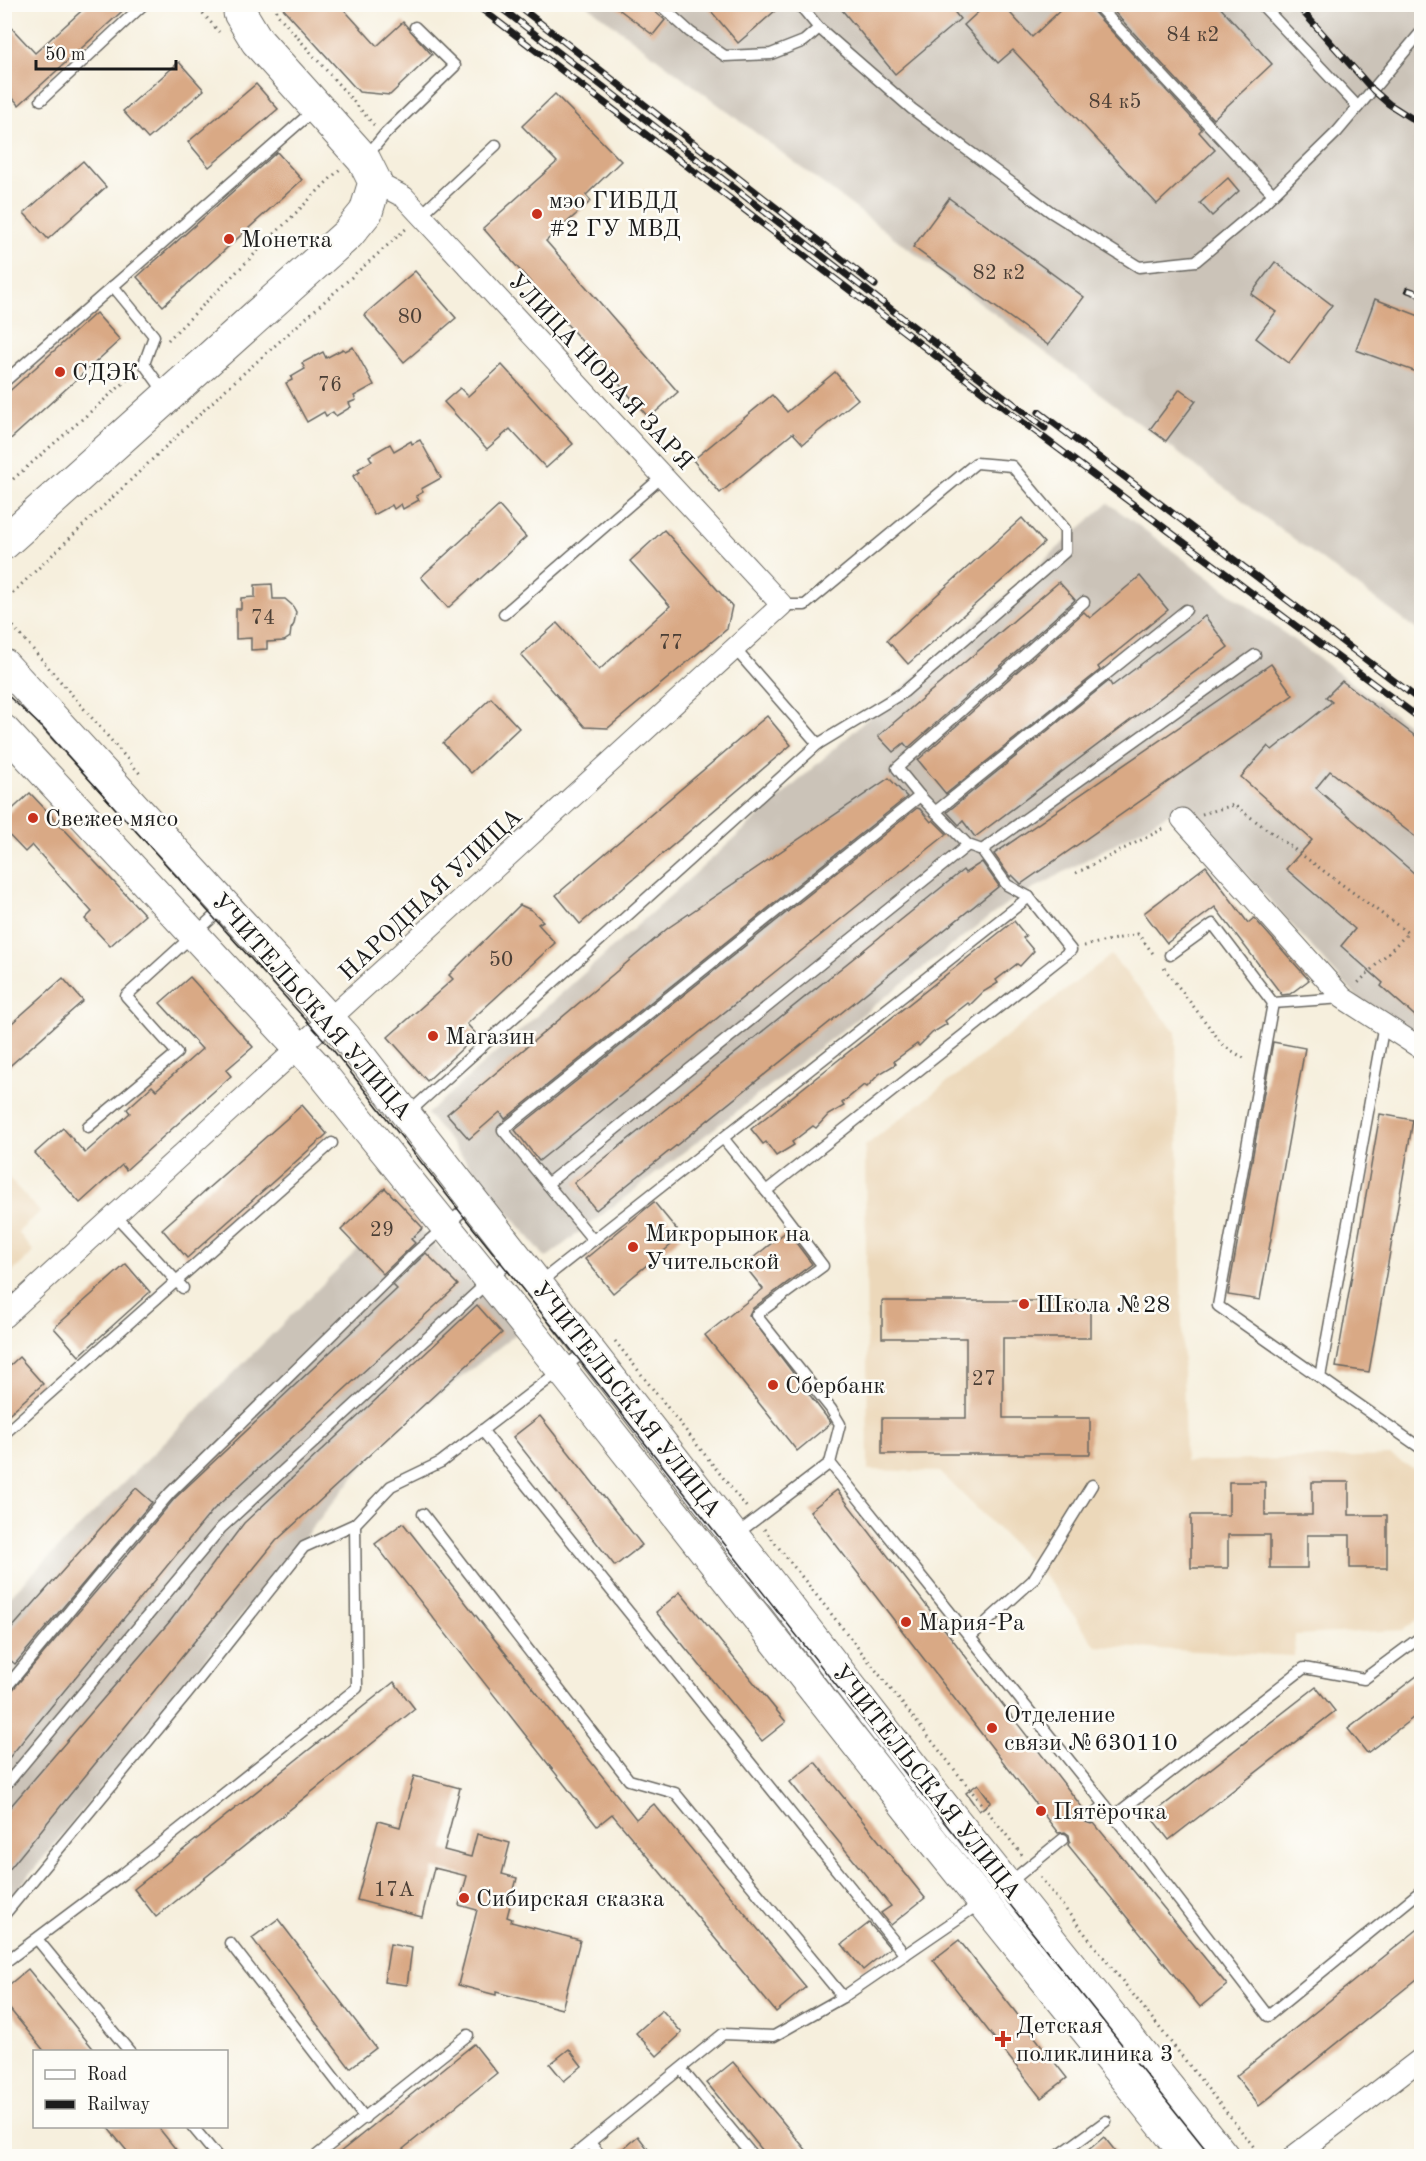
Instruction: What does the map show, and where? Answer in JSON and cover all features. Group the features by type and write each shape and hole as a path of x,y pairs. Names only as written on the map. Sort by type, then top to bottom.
{"highway":[{"path":"4,543 348,234 366,212 365,164 318,107 257,40 235,7"}],"main road":[{"name":"УЧИТЕЛЬСКАЯ УЛИЦА","path":"5,664 330,1019 407,1114 515,1257 944,1806 996,1893 1187,2157"},
{"name":"УЧИТЕЛЬСКАЯ УЛИЦА","path":"4,730 299,1048 561,1369 921,1826 996,1893 1224,2157"}],"street":[{"name":"УЛИЦА НОВАЯ ЗАРЯ","path":"365,164 404,197 782,605"},
{"name":"НАРОДНАЯ УЛИЦА","path":"4,1317 782,605"},
{"path":"1182,819 1343,998 1422,1049"},
{"path":"1294,2157 1422,2058"}],"lane":[{"path":"41,100 144,4"},
{"path":"659,4 690,32 725,56 771,54 804,40 819,27"},
{"path":"799,4 819,27 912,109 1051,212 1139,267 1196,261 1273,194 1337,132 1422,31"},
{"path":"1096,4 1273,194"},
{"path":"1262,4 1358,107"},
{"path":"365,164 385,134 455,66 415,27"},
{"path":"4,382 318,107"},
{"path":"421,215 496,145"},
{"path":"113,286 154,336 144,364 167,396"},
{"path":"407,1114 819,744 904,692 1065,552 1065,529 1012,466 976,463 805,605 782,605"},
{"path":"504,614 663,476"},
{"path":"766,1191 1071,950 1029,897 1007,885 982,850 968,845 920,796 897,768 1084,602"},
{"path":"935,812 1186,610"},
{"path":"735,649 819,744"},
{"path":"982,850 1255,655"},
{"path":"593,1240 503,1130 920,796"},
{"path":"547,1184 968,845"},
{"path":"537,1284 1029,897"},
{"path":"88,1127 177,1053 126,996 226,905"},
{"path":"1170,956 1213,924 1274,1003 1218,1306 1422,1449"},
{"path":"1274,1003 1343,998"},
{"path":"1320,1377 1384,1024"},
{"path":"723,1138 823,1266 756,1315 831,1409 840,1424 830,1463 734,1536"},
{"path":"4,1434 180,1284 332,1143"},
{"path":"4,1690 170,1493 415,1253 474,1202"},
{"path":"116,1216 180,1284"},
{"path":"4,1787 221,1528 515,1257"},
{"path":"4,1916 180,1703 304,1547 355,1524 391,1486 441,1462 588,1349"},
{"path":"482,1430 905,1955"},
{"path":"830,1463 1114,1816 1268,2016 1422,1890"},
{"path":"970,1637 1033,1580 1092,1485"},
{"path":"423,1514 629,1779 675,1793 843,1997"},
{"path":"4,1963 124,1873 357,1688 355,1524"},
{"path":"1114,1816 1304,1668 1364,1679 1422,1636"},
{"path":"1090,1817 1105,1805"},
{"path":"573,2157 723,2034 774,2036 843,1997 996,1893 1063,1839"},
{"path":"37,1939 128,2050"},
{"path":"230,1942 365,2118"},
{"path":"316,2157 468,2035"},
{"path":"681,2069 753,2157"},
{"path":"1058,2157 1106,2121"},
{"path":"193,2128 217,2157"},
{"path":"590,2143 601,2157"}],"path":[{"path":"4,487 123,385 338,170 365,164 378,129 278,15 275,4"},
{"path":"4,601 225,390 421,215"},
{"path":"4,610 12,625 147,782"},
{"path":"1076,873 1182,819 1234,806 1408,933 1343,998"},
{"path":"1071,950 1138,933 1224,1046 1261,1069"}],"shaded area":[{"path":"587,5 1421,5 1421,633 1210,477"},
{"path":"1108,503 1421,734 1421,1044 1362,1003 1184,805 1005,905 546,1258 427,1114"},
{"name":"Школа №28","path":"1111,955 1176,1032 1185,1462 1391,1456 1421,1473 1421,1617 1403,1630 1295,1635 1294,1656 1096,1646 1046,1577 940,1472 868,1470 865,1146"},
{"path":"4,1173 40,1212 18,1232 34,1252 5,1279"},
{"path":"399,1208 520,1331 388,1435 5,1905 5,1601"}],"building":[{"path":"89,4 130,4 19,105 4,88 4,20 35,53"},
{"path":"279,4 339,4 377,46 403,22 432,55 390,95 359,92"},
{"path":"612,4 645,4 665,20 653,35"},
{"path":"705,4 783,4 738,43"},
{"path":"837,4 948,4 960,19 895,74"},
{"path":"987,4 1002,4 1032,37 1067,4 1089,4 1091,9 1202,129 1199,132 1215,150 1157,204 1013,50 998,63 964,25"},
{"path":"1107,4 1217,4 1272,64 1213,119"},
{"path":"179,62 204,90 148,139 123,111"},
{"path":"256,84 278,109 209,167 188,142"},
{"path":"555,94 621,161 586,195 591,201 546,241 678,392 649,418 483,228 557,162 522,126"},
{"path":"277,152 302,180 163,306 137,277"},
{"path":"83,161 106,187 48,239 24,213"},
{"path":"1228,178 1239,191 1212,216 1200,203"},
{"path":"949,198 1084,297 1048,345 913,247"},
{"path":"1275,262 1332,305 1289,363 1256,338 1276,312 1251,294"},
{"path":"415,271 456,318 404,362 364,315"},
{"path":"1375,299 1422,317 1422,374 1356,350"},
{"path":"96,313 120,340 4,445 4,396"},
{"path":"353,347 374,385 354,396 356,400 349,403 351,407 336,416 333,412 326,416 324,412 307,422 286,383 292,380 291,377 305,369 302,363 323,352 326,358 343,349 345,351"},
{"path":"502,365 573,444 546,468 510,429 487,449 444,402 460,388 468,396"},
{"path":"835,372 858,399 803,444 793,433 720,493 693,460 772,395 787,412"},
{"path":"1180,389 1196,401 1166,441 1150,429"},
{"path":"420,440 441,478 421,489 423,492 416,496 419,500 403,509 401,504 394,509 392,505 374,515 353,476 360,472 358,469 372,461 369,456 390,444 394,451 411,441 412,444"},
{"path":"499,506 526,537 448,608 421,577"},
{"path":"1022,518 1044,543 908,664 887,640"},
{"path":"664,530 732,606 727,629 608,728 585,727 521,655 557,623 599,670 670,606 630,561"},
{"path":"1140,576 1168,610 1098,667 1100,670 946,794 918,760 1084,612 1090,618"},
{"path":"1059,582 1075,600 908,748 904,743 893,752 878,736"},
{"path":"272,584 273,599 285,599 296,612 290,637 284,641 267,642 267,649 251,650 251,638 236,639 236,609 241,609 241,598 255,597 255,585"},
{"path":"1205,616 1228,647 975,837 963,821 959,825 947,812 1109,681 1112,686"},
{"path":"1271,664 1293,695 1021,884 1012,875 1010,877 994,854"},
{"path":"1342,681 1422,741 1422,842 1330,771 1316,788 1422,880 1422,1022 1381,986 1383,983 1341,946 1355,929 1286,869 1312,840 1241,777 1268,746 1272,750 1332,702 1326,697"},
{"path":"491,698 519,728 471,773 443,743"},
{"path":"767,716 791,745 580,924 556,895"},
{"path":"889,778 907,797 505,1119 500,1112 469,1139 447,1114 668,928"},
{"path":"30,793 145,915 110,946 85,919 92,912 32,845 25,852 4,830 4,817"},
{"path":"917,808 947,834 539,1161 515,1130"},
{"path":"982,862 999,886 596,1210 574,1183 963,870 965,873"},
{"path":"1206,866 1248,923 1254,918 1309,980 1290,994 1282,995 1215,907 1167,943 1144,913"},
{"path":"520,905 531,910 543,921 538,924 555,943 467,1024 477,1035 427,1081 388,1037 453,979 449,975"},
{"path":"1014,921 1026,936 1023,938 1034,951 1020,966 1017,964 996,980 998,983 945,1021 947,1024 932,1033 919,1046 917,1044 894,1061 896,1064 879,1074 867,1087 864,1085 842,1103 844,1106 828,1115 816,1128 813,1126 792,1142 794,1145 776,1156 766,1142 763,1144 751,1129"},
{"path":"190,977 253,1047 226,1070 231,1076 126,1170 122,1165 80,1203 35,1153 63,1128 85,1153 130,1113 127,1109 152,1086 156,1090 202,1049 160,1003"},
{"path":"63,978 83,1001 4,1071 4,1030"},
{"path":"1273,1042 1305,1048 1260,1300 1228,1295"},
{"path":"302,1105 327,1134 187,1258 162,1229"},
{"path":"1380,1114 1413,1120 1369,1372 1336,1367"},
{"path":"385,1188 423,1228 411,1239 415,1243 383,1274 341,1230"},
{"name":"Микрорынок на Учительской","path":"654,1202 682,1236 613,1293 585,1259"},
{"path":"787,1231 812,1264 752,1309 749,1315 831,1423 797,1451 705,1335 763,1289 744,1265"},
{"path":"426,1253 458,1285 213,1510 4,1764 4,1700 175,1498 397,1289 393,1285"},
{"path":"126,1264 150,1292 79,1356 54,1328"},
{"path":"882,1301 1090,1301 1090,1338 1003,1338 1003,1418 1090,1418 1090,1454 882,1454 882,1418 966,1418 966,1338 882,1338"},
{"path":"477,1305 502,1333 276,1541 4,1876 4,1814 171,1620 244,1523"},
{"path":"19,1357 43,1384 4,1418 4,1371"},
{"path":"540,1416 642,1545 615,1566 513,1437"},
{"path":"1229,1482 1265,1482 1265,1515 1312,1515 1312,1482 1349,1482 1349,1515 1387,1515 1387,1568 1350,1568 1350,1535 1307,1535 1307,1568 1270,1568 1270,1535 1228,1535 1228,1568 1191,1568 1191,1515 1229,1515"},
{"path":"136,1488 152,1502 15,1664 4,1655 4,1637"},
{"path":"837,1490 1085,1811 1083,1818 1085,1822 1094,1823 1227,1985 1200,2007 1068,1845 1069,1835 1065,1832 1058,1833 810,1511"},
{"path":"403,1523 636,1819 654,1804 806,1987 776,2012 612,1814 597,1826 375,1544"},
{"path":"680,1592 786,1722 762,1741 656,1612"},
{"path":"1422,1672 1422,1711 1367,1753 1348,1729"},
{"path":"394,1682 415,1709 156,1917 134,1889"},
{"path":"1316,1687 1335,1711 1169,1840 1150,1816"},
{"path":"815,1762 925,1898 891,1925 881,1913 891,1906 790,1782"},
{"path":"414,1776 460,1788 444,1850 471,1857 477,1834 510,1843 502,1874 517,1878 507,1917 512,1919 511,1922 580,1940 562,2009 458,1985 477,1910 459,1905 467,1876 434,1868 422,1917 357,1900 378,1821 400,1827"},
{"path":"978,1784 991,1802 979,1811 966,1793"},
{"path":"278,1919 376,2048 350,2068 252,1938"},
{"path":"869,1923 890,1948 863,1970 842,1944"},
{"path":"1422,1926 1422,1975 1259,2106 1236,2076"},
{"path":"959,1940 1067,2078 1041,2098 933,1960"},
{"path":"390,1944 412,1948 407,1985 384,1982"},
{"path":"28,1969 94,2050 43,2050 4,2002 4,1989"},
{"path":"662,2010 682,2033 657,2056 636,2033"},
{"path":"474,2044 497,2073 393,2157 334,2157"},
{"path":"569,2049 582,2066 564,2081 550,2064"},
{"path":"733,2062 812,2157 768,2157 707,2083"},
{"path":"108,2128 159,2128 182,2157 132,2157"},
{"path":"638,2136 654,2157 613,2157"},
{"path":"1104,2137 1120,2157 1080,2157"}],"tram line":[{"path":"4,692 42,727 333,1050 1211,2156"}],"railway":[{"path":"475,4 1012,414 1422,720"},
{"path":"496,4 1045,428"},
{"path":"516,4 875,285"},
{"path":"1296,4 1373,90 1389,104 1422,125"},
{"path":"1408,290 1422,295"},
{"path":"1039,412 1422,702"}],"place":[{"name":"мэо ГИБДД #2 ГУ МВД","path":"537,214"},
{"name":"Монетка","path":"229,239"},
{"name":"СДЭК","path":"60,372"},
{"name":"Свежее мясо","path":"33,818"},
{"name":"Магазин","path":"433,1036"},
{"name":"Микрорынок на Учительской","path":"633,1247"},
{"name":"Школа №28","path":"1024,1304"},
{"name":"Сбербанк","path":"773,1385"},
{"name":"Мария-Ра","path":"906,1622"},
{"name":"Отделение связи №630110","path":"992,1728"},
{"name":"Пятёрочка","path":"1041,1811"},
{"name":"Сибирская сказка","path":"464,1898"},
{"name":"Детская поликлиника 3","path":"1003,2039"}]}
